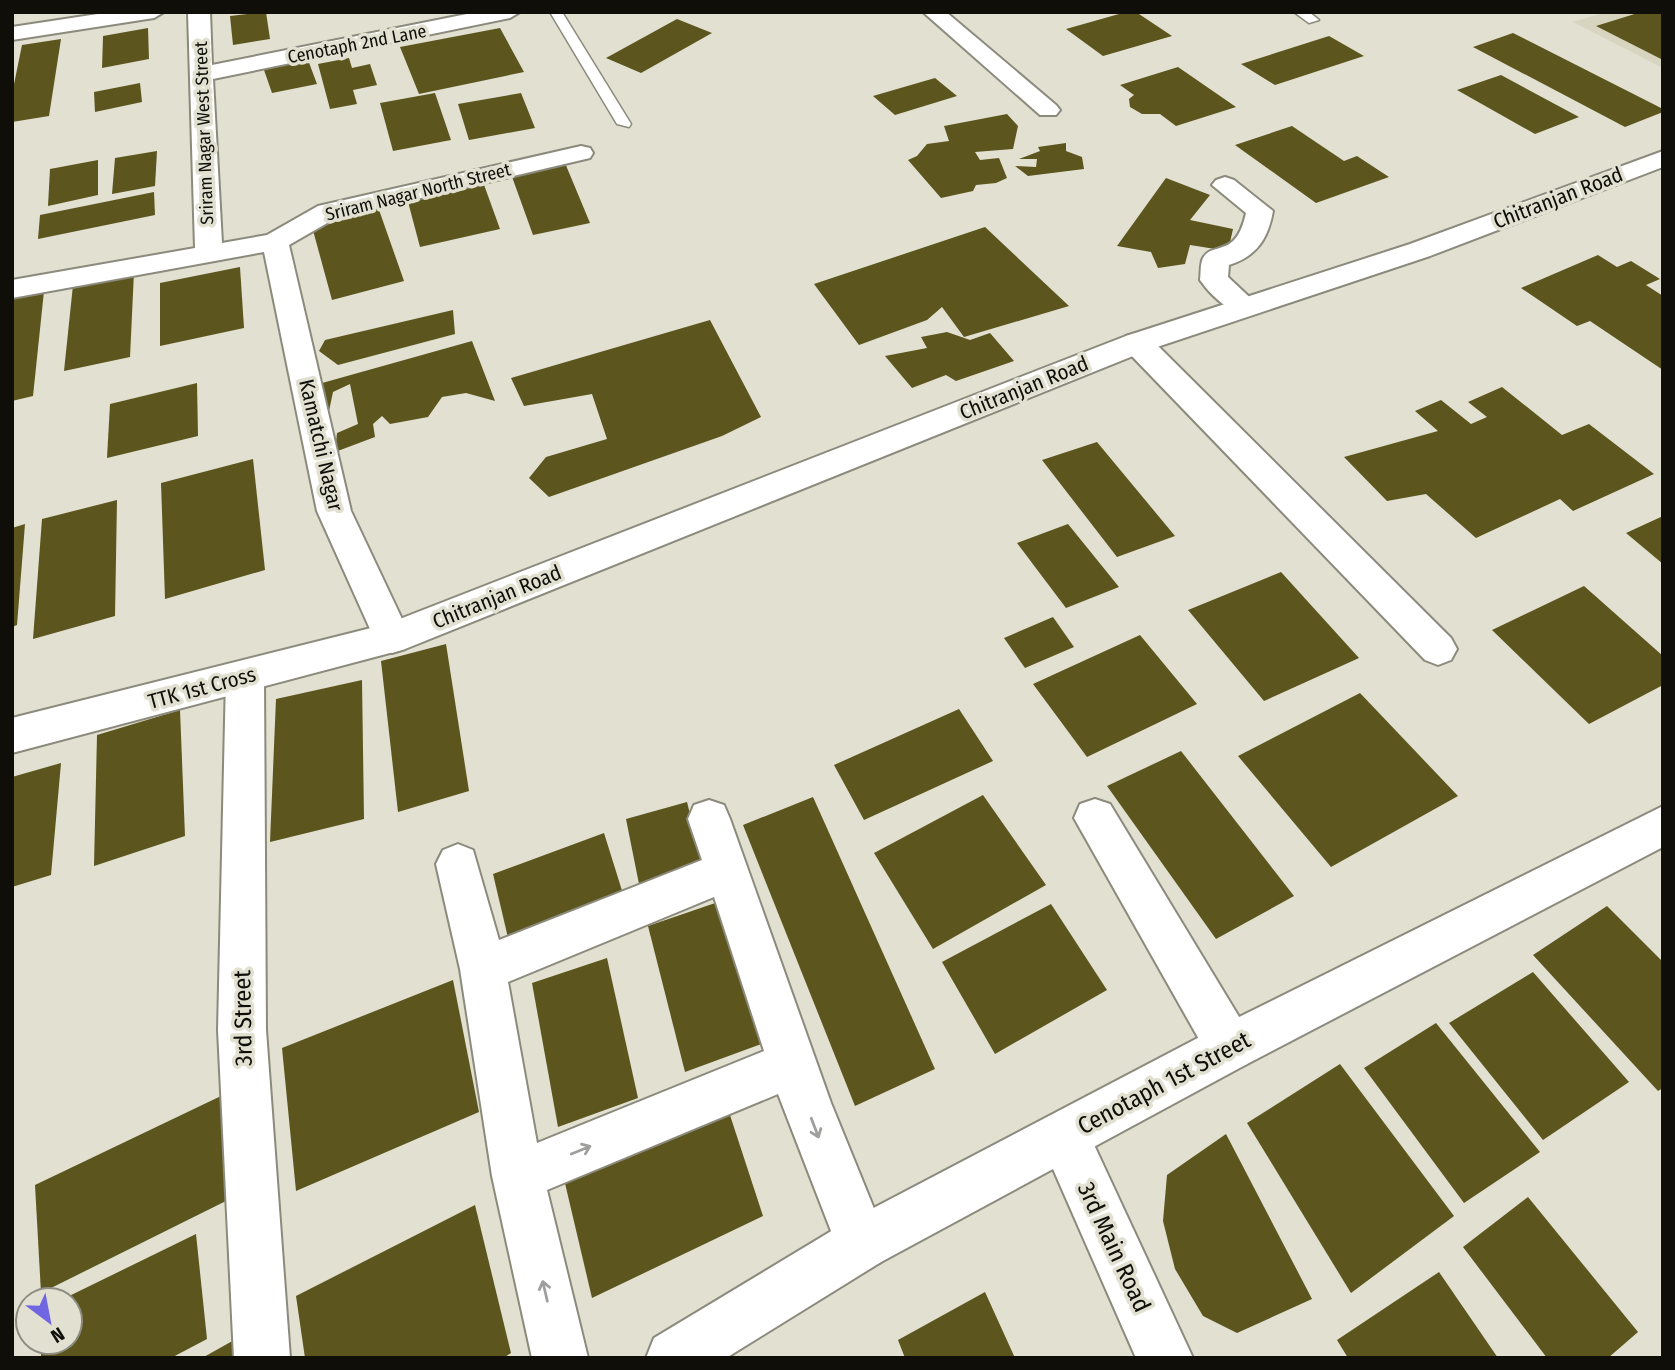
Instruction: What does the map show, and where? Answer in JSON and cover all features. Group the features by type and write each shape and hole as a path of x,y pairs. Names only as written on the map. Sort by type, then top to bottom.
{"street":[{"path":"12,34 154,12"},
{"name":"Sriram Nagar West Street","path":"199,12 204,74 209,254"},
{"path":"390,12 396,37"},
{"name":"Cenotaph 2nd Lane","path":"204,74 510,12"},
{"path":"933,12 1048,110"},
{"name":"Sriram Nagar North Street","path":"12,289 275,242 327,212 580,153"},
{"name":"Chitranjan Road","path":"392,638 1137,343 1420,250 1663,158"},
{"path":"1225,185 1260,211 1255,237 1237,254 1216,260 1214,281 1246,307"},
{"name":"Kamatchi Nagar","path":"275,242 334,511 392,638"},
{"path":"1137,343 1438,649"},
{"name":"TTK 1st Cross","path":"12,736 392,638"},
{"name":"3rd Street","path":"246,677 242,1030 262,1358"},
{"path":"1095,818 1230,1047"},
{"path":"709,819 829,1164 862,1243"},
{"name":"Cenotaph 1st Street","path":"674,1358 862,1243 1230,1047 1663,825"},
{"path":"458,864 484,969 518,1176 560,1358"},
{"path":"484,969 727,871"},
{"path":"518,1176 794,1063"},
{"name":"3rd Main Road","path":"1064,1137 1165,1358"}],"lane":[{"path":"555,12 624,124"},
{"path":"1300,12 1313,20"}],"shaded area":[{"path":"1606,12 1663,12 1663,68 1573,22"}],"building":[{"path":"266,12 270,39 233,45 230,16"},
{"path":"1126,12 1136,12 1172,36 1103,56 1066,29"},
{"path":"1641,12 1663,12 1663,60 1596,26"},
{"path":"677,19 712,33 641,73 606,58"},
{"path":"148,28 149,59 102,68 103,36"},
{"path":"500,28 524,72 419,94 400,47"},
{"path":"1513,33 1663,109 1663,112 1625,127 1473,47"},
{"path":"1329,36 1364,56 1275,85 1241,64"},
{"path":"61,39 49,116 12,122 12,94 22,45"},
{"path":"349,58 352,68 370,64 377,85 353,90 357,104 330,109 318,64"},
{"path":"308,60 317,84 272,93 264,70"},
{"path":"1178,67 1236,107 1176,126 1160,114 1142,114 1130,107 1129,99 1134,95 1120,85"},
{"path":"1501,75 1579,117 1535,134 1457,90"},
{"path":"935,78 957,96 895,115 873,96"},
{"path":"140,83 142,102 95,112 94,92"},
{"path":"435,93 451,140 393,151 380,103"},
{"path":"521,93 535,128 469,140 458,104"},
{"path":"1007,114 1018,126 1013,149 975,152 980,160 999,158 1007,178 996,183 976,185 973,191 941,198 908,160 917,156 927,144 949,141 944,126"},
{"path":"1292,126 1344,161 1357,156 1389,177 1316,203 1235,145"},
{"path":"1066,143 1066,151 1082,157 1084,169 1028,176 1015,166 1036,167 1037,159 1019,159 1040,151 1038,147"},
{"path":"157,151 155,186 112,194 115,158"},
{"path":"98,160 98,195 48,206 50,169"},
{"path":"565,163 590,223 533,235 511,174"},
{"path":"1166,178 1210,195 1190,220 1233,229 1228,251 1190,245 1185,264 1158,268 1151,252 1117,246"},
{"path":"483,182 500,229 420,247 407,198"},
{"path":"154,192 155,215 38,239 40,215"},
{"path":"378,207 404,281 332,300 311,223"},
{"path":"985,227 1069,306 964,337 942,307 927,320 859,345 814,284"},
{"path":"1598,255 1617,267 1631,261 1660,279 1646,285 1663,296 1663,370 1590,321 1577,326 1521,288"},
{"path":"240,267 244,328 160,346 160,283"},
{"path":"134,272 130,357 64,371 73,285"},
{"path":"44,291 33,396 12,401 12,298"},
{"path":"453,310 455,334 338,365 319,351 325,340"},
{"path":"710,320 761,417 722,436 549,497 529,478 546,457 607,439 592,394 524,406 511,378"},
{"path":"947,332 970,340 990,333 1014,361 956,381 946,375 912,388 885,356 927,348 921,337"},
{"path":"472,341 495,401 466,393 442,397 428,417 390,424 382,416 373,424 375,437 335,452 337,433 358,424 350,384 333,392 329,411 315,385"},
{"path":"197,383 198,436 107,458 110,404"},
{"path":"1502,387 1562,435 1589,424 1654,474 1573,511 1560,499 1476,538 1426,494 1387,501 1344,457 1438,431 1415,411 1441,400 1471,424 1487,417 1468,402"},
{"path":"1097,442 1175,536 1117,557 1042,460"},
{"path":"253,459 265,570 165,599 161,483"},
{"path":"117,500 115,616 33,639 42,519"},
{"path":"1663,516 1663,564 1626,533"},
{"path":"25,524 17,625 12,627 12,528"},
{"path":"1068,524 1119,587 1066,608 1017,543"},
{"path":"1281,572 1359,658 1264,701 1188,610"},
{"path":"1584,586 1663,656 1663,685 1589,724 1492,630"},
{"path":"1053,617 1074,647 1025,668 1004,638"},
{"path":"1140,635 1197,704 1087,757 1033,684"},
{"path":"446,644 469,791 398,812 381,661"},
{"path":"362,680 364,819 270,842 276,699"},
{"path":"1360,693 1458,796 1331,867 1238,756"},
{"path":"959,709 993,761 864,820 834,765"},
{"path":"180,710 185,836 94,866 97,735"},
{"path":"1181,751 1294,896 1216,939 1107,786"},
{"path":"61,763 51,875 12,887 12,777"},
{"path":"983,795 1046,885 933,949 874,853"},
{"path":"813,797 935,1069 855,1106 743,825"},
{"path":"687,802 703,866 639,884 626,819"},
{"path":"604,833 624,897 509,942 493,874"},
{"path":"724,900 767,1042 685,1072 648,926"},
{"path":"1051,904 1107,990 995,1054 942,962"},
{"path":"1607,906 1663,962 1663,1088 1658,1091 1533,955"},
{"path":"607,958 638,1098 558,1127 532,983"},
{"path":"1533,972 1629,1082 1543,1140 1449,1023"},
{"path":"453,980 479,1112 296,1191 282,1048"},
{"path":"1436,1023 1540,1152 1464,1203 1364,1068"},
{"path":"1340,1064 1454,1216 1351,1293 1247,1123"},
{"path":"221,1096 238,1195 55,1286 41,1286 35,1185"},
{"path":"727,1106 763,1216 592,1298 564,1179"},
{"path":"1226,1134 1312,1299 1237,1333 1203,1316 1175,1269 1163,1221 1167,1175"},
{"path":"1528,1197 1638,1332 1608,1358 1547,1358 1463,1247"},
{"path":"475,1205 511,1353 503,1358 305,1358 296,1296"},
{"path":"196,1234 207,1339 171,1358 41,1358 84,1356 84,1289"},
{"path":"1439,1272 1498,1358 1348,1358 1337,1340"},
{"path":"985,1292 1015,1358 905,1358 898,1340"},
{"path":"236,1339 239,1358 202,1358"}]}
